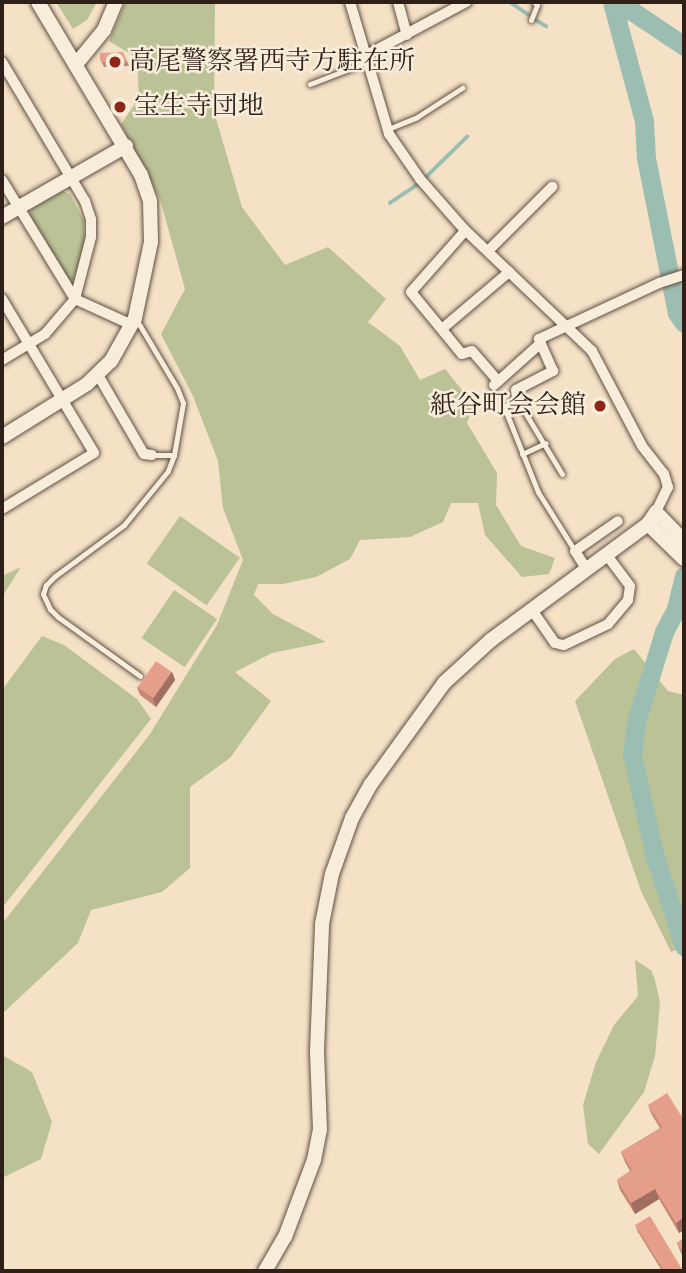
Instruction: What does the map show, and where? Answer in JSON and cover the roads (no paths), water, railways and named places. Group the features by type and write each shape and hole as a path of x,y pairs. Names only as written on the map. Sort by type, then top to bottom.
{"street":[{"path":"2,437 63,401 98,375 111,361 134,321 147,270 152,224 150,201 141,175 77,63 38,2"},
{"path":"77,63 104,30 116,2"},
{"path":"265,1271 285,1237 314,1160 320,1130 317,1051 322,924 332,874 352,818 378,774 444,683 491,640 607,555 652,518 668,487 664,474 642,446 592,351 465,231 420,179 388,130 350,2"},
{"path":"398,2 407,35"},
{"path":"366,59 466,2"},
{"path":"2,62 71,178 90,219 91,237 75,299 57,323 2,360"},
{"path":"2,217 126,146"},
{"path":"2,180 75,299 134,321"},
{"path":"488,251 552,187"},
{"path":"465,231 411,290 462,354 472,351 496,383 541,343"},
{"path":"443,328 509,272"},
{"path":"517,399 516,390 553,371 539,339 659,283 684,275"},
{"path":"2,299 94,453 2,509"},
{"path":"98,375 144,454 152,455"},
{"path":"652,518 670,526 684,541"},
{"path":"652,518 665,541 684,559"},
{"path":"587,570 575,551 618,521"},
{"path":"532,610 555,643 564,645 608,624 628,600 630,586 607,555"}],"lane":[{"path":"531,20 537,5 534,2"},
{"path":"310,84 366,59"},
{"path":"388,130 417,117 463,88"},
{"path":"134,321 177,388 183,403 174,455 162,480 124,525 55,576 46,585 43,594 50,609 58,617 141,676"},
{"path":"562,474 546,443 526,417 517,399 504,407 538,492 575,551"},
{"path":"522,454 546,443"},
{"path":"152,455 174,455"}],"waterway":[{"path":"510,2 528,14"},
{"path":"612,2 644,121 646,158 677,313 684,323"},
{"path":"626,2 632,11 684,46"},
{"path":"536,20 546,26"},
{"path":"425,178 467,137"},
{"path":"390,203 420,183"},
{"path":"684,576 675,611 664,632 636,722 632,755 655,857 684,946"}],"place":[{"name":"高尾警察署西寺方駐在所","path":"115,62"},
{"name":"宝生寺団地","path":"120,107"},
{"name":"紙谷町会会館","path":"600,406"}]}
